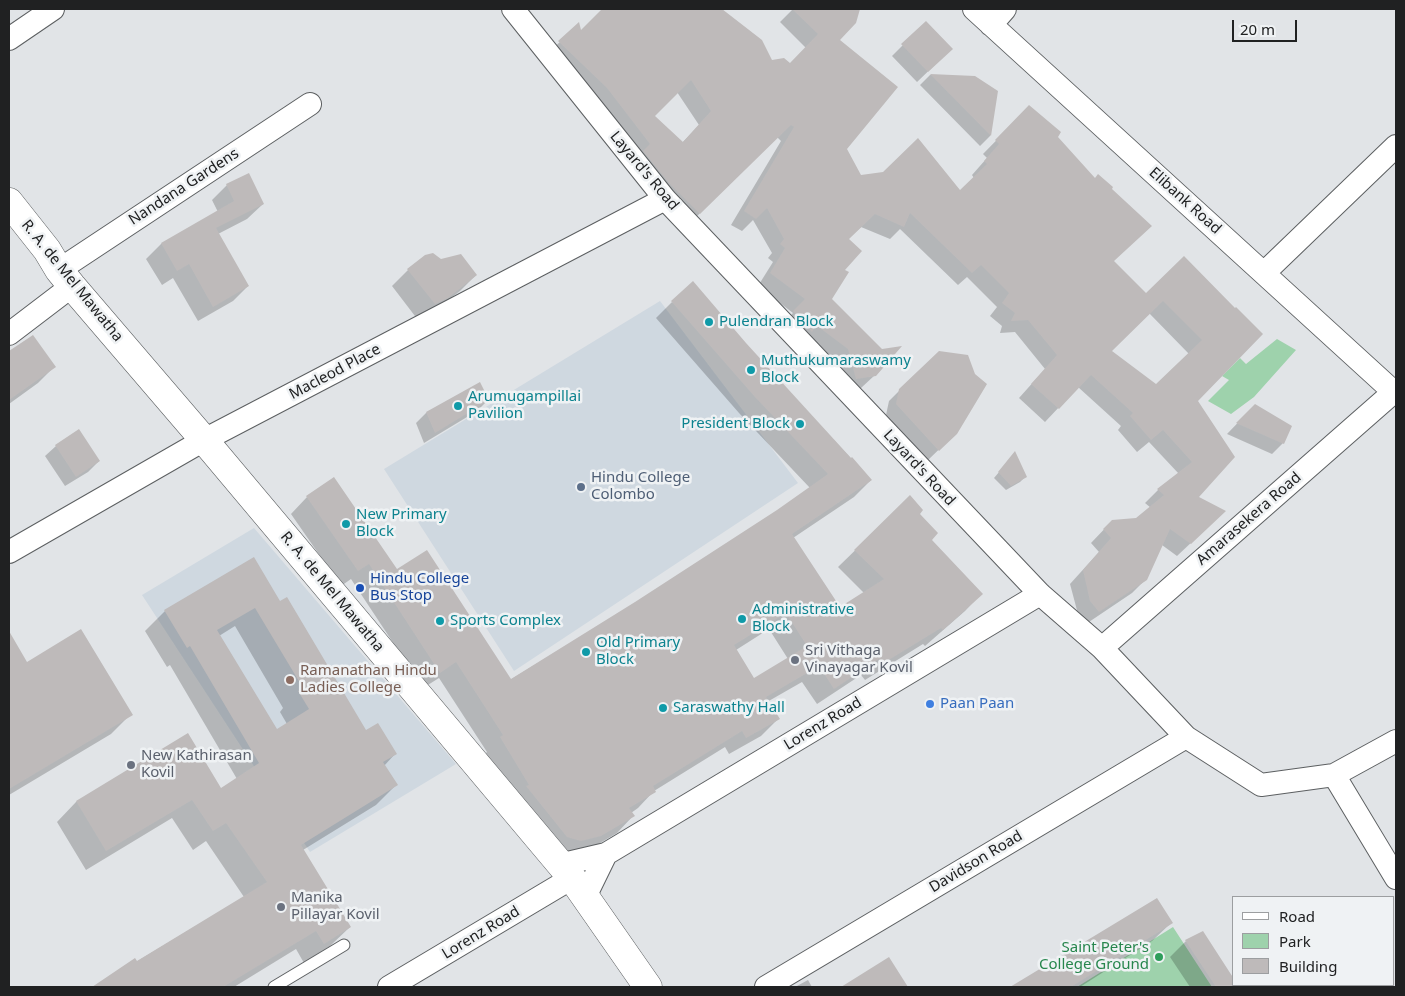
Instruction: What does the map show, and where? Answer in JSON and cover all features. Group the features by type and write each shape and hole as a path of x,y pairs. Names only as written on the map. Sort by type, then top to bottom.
{"highway":[{"name":"R. A. de Mel Mawatha","path":"9,202 47,250 65,278 204,440 572,880 648,987"}],"street":[{"path":"9,39 53,9"},
{"name":"Layard's Road","path":"513,9 665,198 1040,594 1102,648 1186,737 1261,785 1334,775 1396,741"},
{"name":"Elibank Road","path":"974,9 998,17 1264,273 1395,392"},
{"name":"Nandana Gardens","path":"9,334 65,278 310,104"},
{"path":"1264,273 1396,146"},
{"name":"Macleod Place","path":"9,552 204,440 665,198"},
{"name":"Amarasekera Road","path":"1102,648 1395,392"},
{"name":"Lorenz Road","path":"389,987 572,880 606,854 1040,594"},
{"name":"Davidson Road","path":"766,987 1186,737"},
{"path":"1334,775 1396,878"},
{"path":"572,880 606,854"}],"lane":[{"path":"274,987 344,945"},
{"path":"291,977 298,987"}],"shaded area":[{"path":"660,301 798,483 514,671 384,469"},
{"name":"Ramanathan Hindu Ladies College","path":"254,528 456,764 310,852 142,595"}],"green space":[{"path":"1277,339 1296,350 1254,397 1231,414 1208,401 1229,380 1222,376 1240,358 1246,364"},
{"name":"Saint Peter's College Ground","path":"1173,927 1212,987 1077,987"}],"building":[{"path":"602,9 722,9 762,40 772,60 784,58 790,63 818,34 792,9 860,9 856,23 840,40 898,87 847,149 861,175 883,172 918,138 960,190 987,164 984,161 999,144 995,140 1029,105 1061,132 1058,137 1095,178 1098,174 1152,226 1114,261 1146,293 1184,256 1263,334 1198,401 1235,457 1199,497 1226,511 1191,544 1170,529 1147,580 1099,612 1090,601 1083,570 1111,538 1103,529 1112,520 1136,518 1164,495 1157,489 1192,462 1163,430 1151,440 1130,416 1133,413 1091,375 1059,409 1031,384 1057,355 1028,320 1011,321 1015,313 1002,303 1009,293 981,265 972,273 910,213 904,227 875,214 849,239 862,251 845,270 849,272 832,299 882,349 902,346 876,376 856,379 848,349 816,325 812,332 793,311 805,299 770,273 785,248 780,244 784,239 767,208 756,219 744,211 794,127 791,125 700,214 669,183 643,151 650,144 607,88 558,41 579,22 581,30","holes":["691,80 711,111 683,142 655,116","1163,301 1202,340 1156,384 1112,351"]},
{"path":"926,21 953,49 928,72 901,44"},
{"path":"930,74 975,76 998,91 991,136"},
{"path":"249,173 264,204 216,228 249,286 213,307 189,264 177,271 161,243 234,201 226,184"},
{"path":"433,253 441,259 461,254 477,275 448,298 435,304 407,269 425,255"},
{"path":"693,281 746,343 872,480 792,534 840,607 884,579 854,550 910,495 923,510 920,514 938,533 932,540 983,594 943,630 941,628 882,664 879,659 834,689 819,666 766,697 780,719 746,738 742,731 653,786 656,792 629,808 635,816 601,836 581,841 567,837 526,786 529,785 500,737 503,735 456,662 440,673 369,564 358,571 306,496 334,477 397,569 427,550 511,679 635,602 777,510 828,474 755,397 671,301","holes":["786,613 807,646 754,678 734,645"]},
{"path":"33,335 56,367 9,400 9,351"},
{"path":"939,351 968,355 975,374 987,384 957,434 939,451 896,404 899,389"},
{"name":"Arumugampillai Pavilion","path":"480,382 489,400 435,433 426,412"},
{"path":"1255,404 1292,426 1284,444 1236,423"},
{"path":"79,429 100,461 76,477 55,445"},
{"path":"1015,451 1027,477 1011,486 998,472"},
{"path":"254,557 280,601 287,597 366,730 378,723 397,754 383,762 398,785 301,845 351,927 324,944 316,931 223,987 92,987 135,958 137,961 267,882 226,823 213,831 192,800 106,851 76,801 188,733 221,788 259,763 190,646 187,648 164,610","holes":["255,608 303,688 298,691 309,709 277,729 217,630"]},
{"path":"81,629 133,715 9,789 9,631 27,662"},
{"path":"1157,898 1173,923 1071,987 1010,987"},
{"path":"1203,931 1232,976 1232,986 1239,987 1216,987 1185,940"},
{"path":"889,957 908,987 841,987"}],"place":[{"name":"Pulendran Block","path":"709,322"},
{"name":"Muthukumaraswamy Block","path":"751,370"},
{"name":"Arumugampillai Pavilion","path":"458,406"},
{"name":"President Block","path":"800,424"},
{"name":"Hindu College Colombo","path":"581,487"},
{"name":"New Primary Block","path":"346,524"},
{"name":"Hindu College Bus Stop","path":"360,588"},
{"name":"Administrative Block","path":"742,619"},
{"name":"Sports Complex","path":"440,621"},
{"name":"Old Primary Block","path":"586,652"},
{"name":"Sri Vithaga Vinayagar Kovil","path":"795,660"},
{"name":"Ramanathan Hindu Ladies College","path":"290,680"},
{"name":"Paan Paan","path":"930,704"},
{"name":"Saraswathy Hall","path":"663,708"},
{"name":"New Kathirasan Kovil","path":"131,765"},
{"name":"Manika Pillayar Kovil","path":"281,907"},
{"name":"Saint Peter's College Ground","path":"1159,957"}]}
